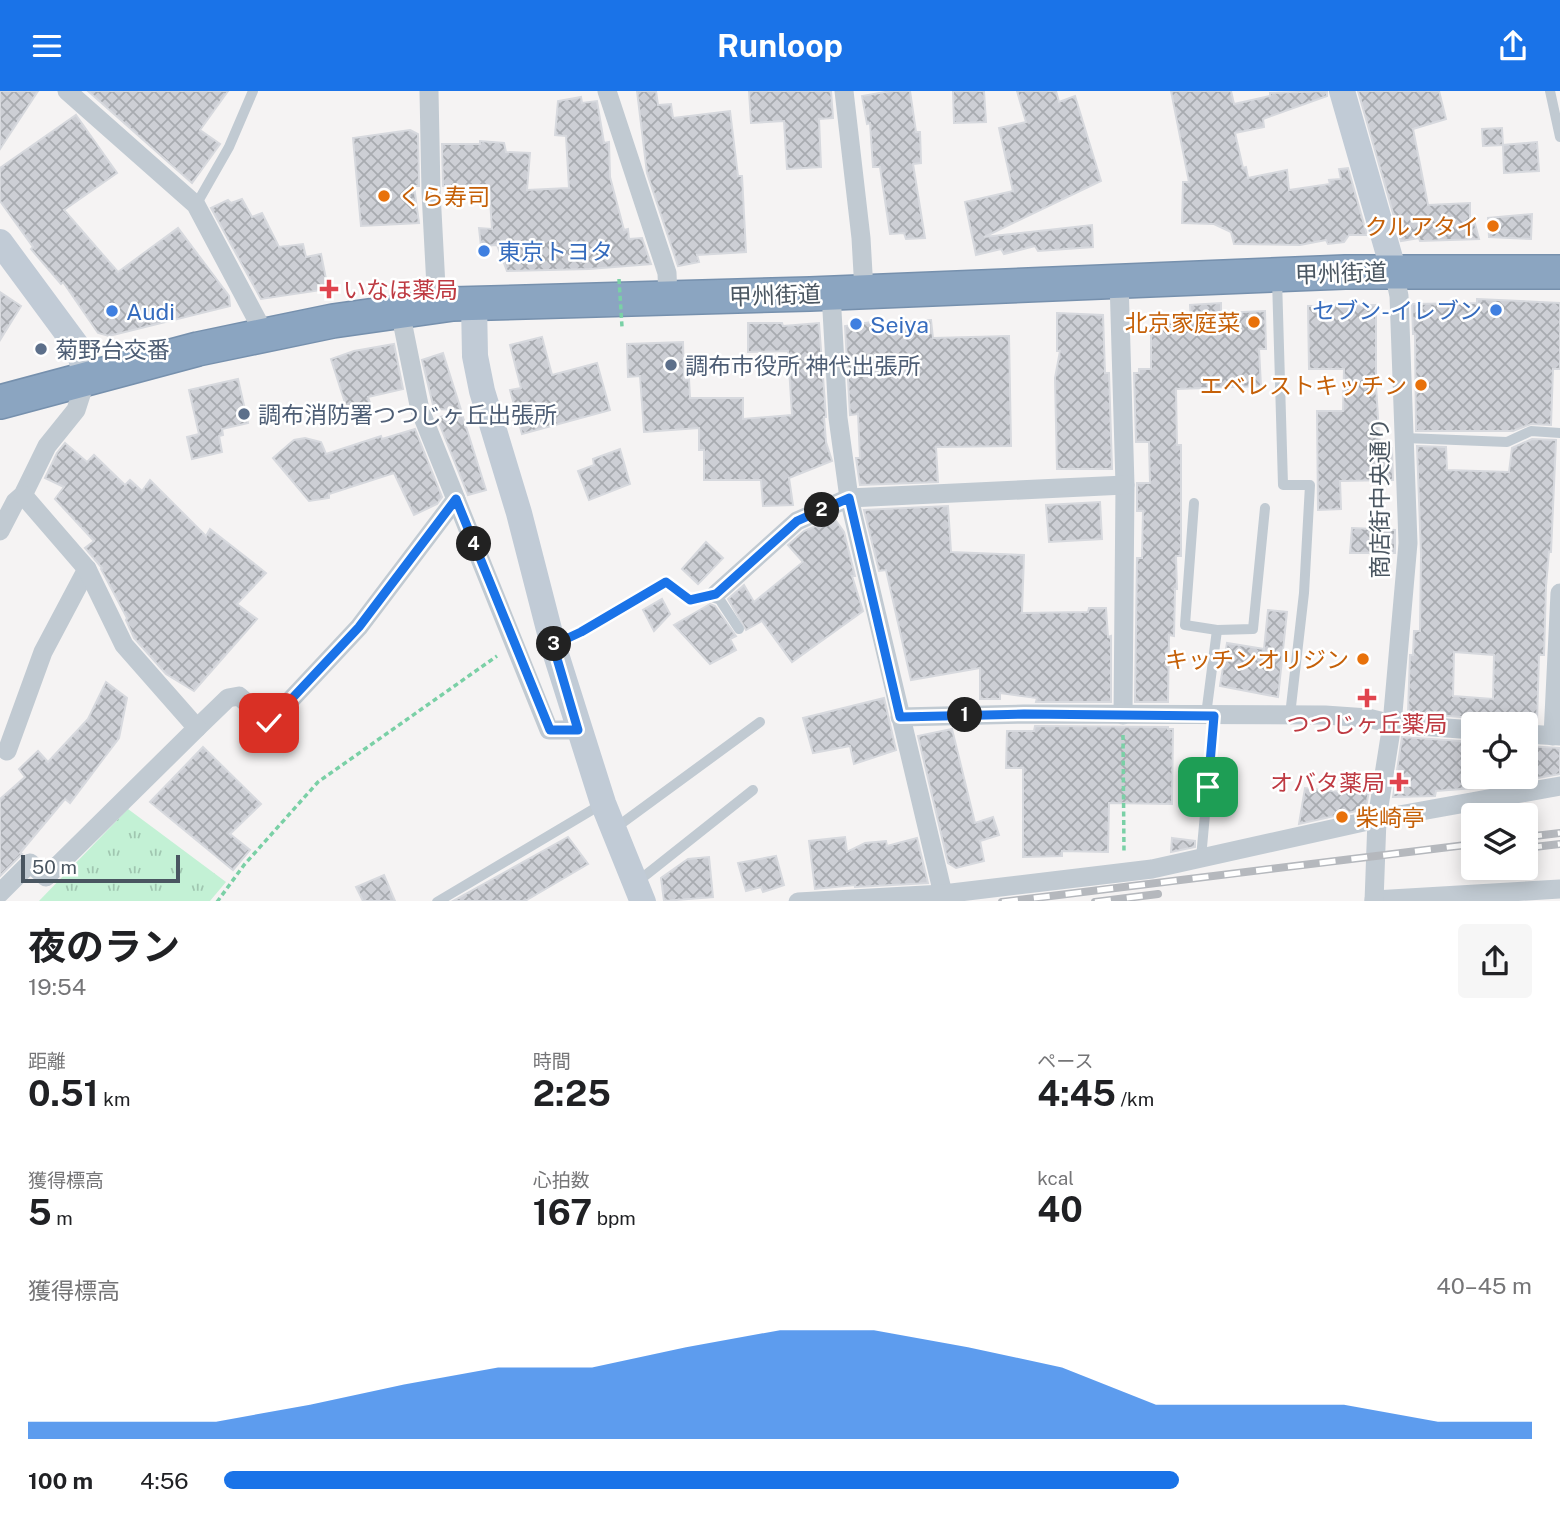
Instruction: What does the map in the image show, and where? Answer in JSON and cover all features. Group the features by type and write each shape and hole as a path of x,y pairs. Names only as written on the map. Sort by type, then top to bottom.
{"highway":[{"name":"甲州街道","path":"0,402 198,348 333,321 437,306 1276,275 1560,272"}],"street":[{"path":"67,91 196,205 265,335"},
{"path":"429,91 437,306"},
{"path":"607,91 667,273 668,298"},
{"path":"844,91 861,238 864,291"},
{"path":"1342,91 1394,272"},
{"path":"0,242 79,349 86,379 76,409 47,446 23,495 15,502 0,531"},
{"name":"商店街中央通り","path":"1374,901 1377,819 1392,724 1408,543 1399,296 1394,272"},
{"path":"1119,280 1125,485 1123,715"},
{"path":"831,293 838,418 849,498 943,894"},
{"path":"474,303 475,356 482,391 519,513 578,730 638,893"},
{"path":"400,311 420,410 550,730 578,730"},
{"path":"716,594 797,521 849,498 1125,485"},
{"path":"23,495 87,569 124,645 197,728"},
{"path":"0,893 30,863 46,877 228,698 239,695 269,723 359,627 456,499"},
{"path":"7,751 43,652 87,569"},
{"path":"1538,735 1557,736 1560,593"},
{"path":"900,717 1290,715 1368,718 1392,724 1461,729"},
{"path":"798,901 943,894 1124,873 1377,819 1560,786"},
{"path":"1374,901 1560,888"}],"lane":[{"path":"196,205 229,147 253,91"},
{"path":"1550,91 1560,137"},
{"path":"1276,275 1283,485 1310,485 1304,593 1290,715"},
{"path":"1405,438 1507,442 1531,431 1560,433"},
{"path":"1194,503 1185,625 1217,630 1253,629 1265,508"},
{"path":"716,594 740,629"},
{"path":"1201,858 1217,630"},
{"path":"614,829 760,722"},
{"path":"638,893 753,790"},
{"path":"437,901 603,803"}],"path":[{"path":"619,279 622,327"},
{"path":"553,645 581,632 666,582 690,600 716,594"},
{"path":"217,901 244,865 318,782 514,643"},
{"path":"1123,715 1124,873"}],"green space":[{"path":"128,809 226,882 210,901 39,901"}],"building":[{"path":"0,91 38,91 0,149"},
{"path":"88,91 228,91 200,130 220,144 192,183"},
{"path":"637,91 656,91 658,105 671,104 673,118 730,111 738,176 742,176 746,252 697,255 699,262 678,266 647,173"},
{"path":"749,91 831,91 833,118 819,119 821,167 787,169 784,121 751,123"},
{"path":"910,91 916,132 920,132 921,163 913,164 925,238 906,239 904,233 890,234 880,167 873,167 870,123 867,124 862,96"},
{"path":"953,91 984,91 986,122 954,123"},
{"path":"1017,91 1056,91 1059,102 1075,96 1101,181 984,237 1092,225 1093,247 1038,251 1035,246 1004,254 1001,249 976,255 965,202 1013,191 999,128 1026,122"},
{"path":"1171,91 1231,91 1234,104 1270,96 1270,93 1327,91 1327,96 1263,119 1264,127 1235,133 1243,168 1246,167 1248,178 1287,170 1289,190 1330,184 1329,180 1341,179 1339,169 1348,168 1367,235 1349,235 1344,242 1328,244 1326,240 1300,245 1234,244 1231,232 1214,224 1182,223 1183,182 1189,182"},
{"path":"1358,91 1439,91 1446,119 1413,129 1428,205 1470,203 1470,220 1474,220 1479,239 1420,241 1419,238 1401,241"},
{"path":"581,97 582,103 597,101 604,143 609,142 610,177 624,230 628,229 629,239 642,238 651,264 507,271 497,245 481,246 479,228 492,229 489,185 443,186 442,144 480,144 480,141 504,143 506,152 530,153 527,190 569,188 566,136 555,135 558,101"},
{"path":"76,115 117,173 64,210 118,272 178,228 229,296 230,306 109,336 98,333 63,282 61,284 31,249 33,247 0,201 0,168"},
{"path":"1502,128 1503,145 1483,146 1482,129"},
{"path":"410,130 418,134 419,186 414,186 419,223 361,226 353,138"},
{"path":"1537,142 1539,171 1504,173 1503,145"},
{"path":"242,199 252,217 262,213 279,247 303,244 306,257 321,254 328,289 261,299 211,208 228,200 231,203"},
{"path":"1532,214 1531,239 1489,237 1488,218"},
{"path":"0,292 21,306 0,340"},
{"path":"1477,299 1560,303 1560,369 1553,369 1551,425 1531,424 1513,431 1416,431 1412,304 1477,303"},
{"path":"1221,303 1221,313 1265,311 1266,349 1259,349 1261,386 1176,389 1177,445 1181,445 1181,556 1176,556 1177,589 1174,636 1169,635 1168,702 1135,702 1137,558 1142,558 1143,511 1137,511 1137,483 1150,483 1149,442 1136,442 1134,373 1139,373 1139,369 1151,369 1151,323 1191,322 1190,305"},
{"path":"1376,305 1376,386 1380,448 1392,448 1393,480 1340,481 1341,509 1318,510 1317,411 1343,411 1344,369 1309,369 1308,306"},
{"path":"1057,313 1103,315 1105,373 1109,373 1112,469 1057,469 1055,378 1060,351 1057,351"},
{"path":"885,320 885,323 931,320 933,338 1009,336 1011,446 936,447 938,482 860,485 856,458 860,458 858,414 850,415 845,326"},
{"path":"748,323 782,323 783,326 819,323 826,442 832,461 789,478 793,505 763,506 761,480 704,480 704,450 699,450 699,428 644,432 640,376 628,377 627,344 683,342 684,380 689,379 690,398 743,398 743,419 792,415 788,351 748,352"},
{"path":"542,337 552,375 597,363 610,410 522,434 510,390 521,388 510,345"},
{"path":"394,344 403,389 368,397 372,409 347,409 331,359 354,351"},
{"path":"443,353 461,410 434,409 422,360"},
{"path":"238,379 248,423 222,429 223,435 219,436 222,452 192,459 187,437 199,434 189,390"},
{"path":"461,411 486,490 468,495 437,418"},
{"path":"415,429 442,497 437,504 414,515 394,473 329,494 329,498 309,501 273,458 294,440 305,438 321,442 326,454 381,436 382,439"},
{"path":"1532,439 1556,440 1544,655 1539,655 1537,712 1461,712 1461,717 1408,713 1410,655 1413,655 1414,631 1420,631 1421,554 1417,446 1446,447 1447,470 1509,472 1512,448","holes":["1454,652 1494,655 1493,699 1453,696"]},
{"path":"65,443 87,462 94,455 125,485 130,480 142,491 150,480 206,536 210,529 266,573 237,604 257,619 194,691 166,674 134,638 102,568 85,548 94,541 55,499 64,487 45,478"},
{"path":"620,449 630,484 589,500 578,471 594,465 593,459"},
{"path":"1100,502 1102,539 1049,542 1046,505"},
{"path":"948,506 951,552 1024,555 1022,613 1088,612 1089,608 1106,608 1108,637 1111,636 1111,702 1036,702 1037,698 1000,693 1000,699 980,699 980,668 911,680 886,570 879,571 864,510"},
{"path":"834,518 844,532 855,576 852,576 863,611 792,662 762,621 746,630 728,599 744,585 754,602 803,562 788,545 804,531"},
{"path":"1352,528 1395,530 1395,553 1350,553"},
{"path":"706,542 723,558 698,584 682,569"},
{"path":"662,599 670,614 654,631 643,610"},
{"path":"710,604 715,606 736,636 730,639 736,650 710,664 674,625"},
{"path":"1268,610 1287,612 1278,697 1220,686 1227,643 1264,649"},
{"path":"106,682 127,698 119,738 70,803 65,799 20,853 22,854 0,876 0,799 25,777 19,769 38,751 48,762 88,719"},
{"path":"884,698 896,750 854,764 850,746 813,753 803,718"},
{"path":"1035,726 1173,729 1172,804 1109,803 1108,852 1062,851 1062,856 1023,857 1023,768 1006,768 1007,731 1034,731"},
{"path":"952,729 975,823 993,817 999,835 980,841 984,861 956,868 948,863 918,736"},
{"path":"1402,737 1461,741 1461,789 1436,791 1435,796 1393,797"},
{"path":"203,747 261,804 230,834 250,850 233,870 150,802"},
{"path":"1538,747 1560,748 1560,774 1538,778"},
{"path":"1352,787 1369,790 1366,808 1361,807 1361,810 1299,824 1305,788 1351,793"},
{"path":"568,837 588,864 525,901 453,901"},
{"path":"845,837 847,852 865,843 886,841 887,846 917,838 928,883 815,889 809,841"},
{"path":"1172,838 1195,841 1195,847 1171,852"},
{"path":"776,856 784,885 763,892 761,887 746,891 738,863"},
{"path":"709,857 713,897 664,901 661,878 688,859"},
{"path":"384,875 395,901 363,901 356,887"}],"railway":[{"path":"1538,836 1560,833"},
{"path":"1538,847 1560,844"},
{"path":"1010,901 1461,846"},
{"path":"1103,901 1158,894"}],"place":[{"name":"くら寿司","path":"384,196"},
{"name":"クルアタイ","path":"1493,226"},
{"name":"東京トヨタ","path":"484,251"},
{"name":"いなほ薬局","path":"329,289"},
{"name":"セブン-イレブン","path":"1496,310"},
{"name":"Audi","path":"112,311"},
{"name":"北京家庭菜","path":"1254,322"},
{"name":"Seiya","path":"856,324"},
{"name":"菊野台交番","path":"41,349"},
{"name":"調布市役所 神代出張所","path":"671,365"},
{"name":"エベレストキッチン","path":"1421,385"},
{"name":"調布消防署つつじヶ丘出張所","path":"244,414"},
{"name":"キッチンオリジン","path":"1363,659"},
{"name":"つつじヶ丘薬局","path":"1367,698"},
{"name":"オバタ薬局","path":"1399,782"},
{"name":"柴崎亭","path":"1342,817"}],"route":[{"path":"269,723 359,627 456,499 550,730 578,730 553,645 581,632 666,582 690,600 716,594 797,521 849,498 900,717 1024,714 1214,716 1208,787"}]}
